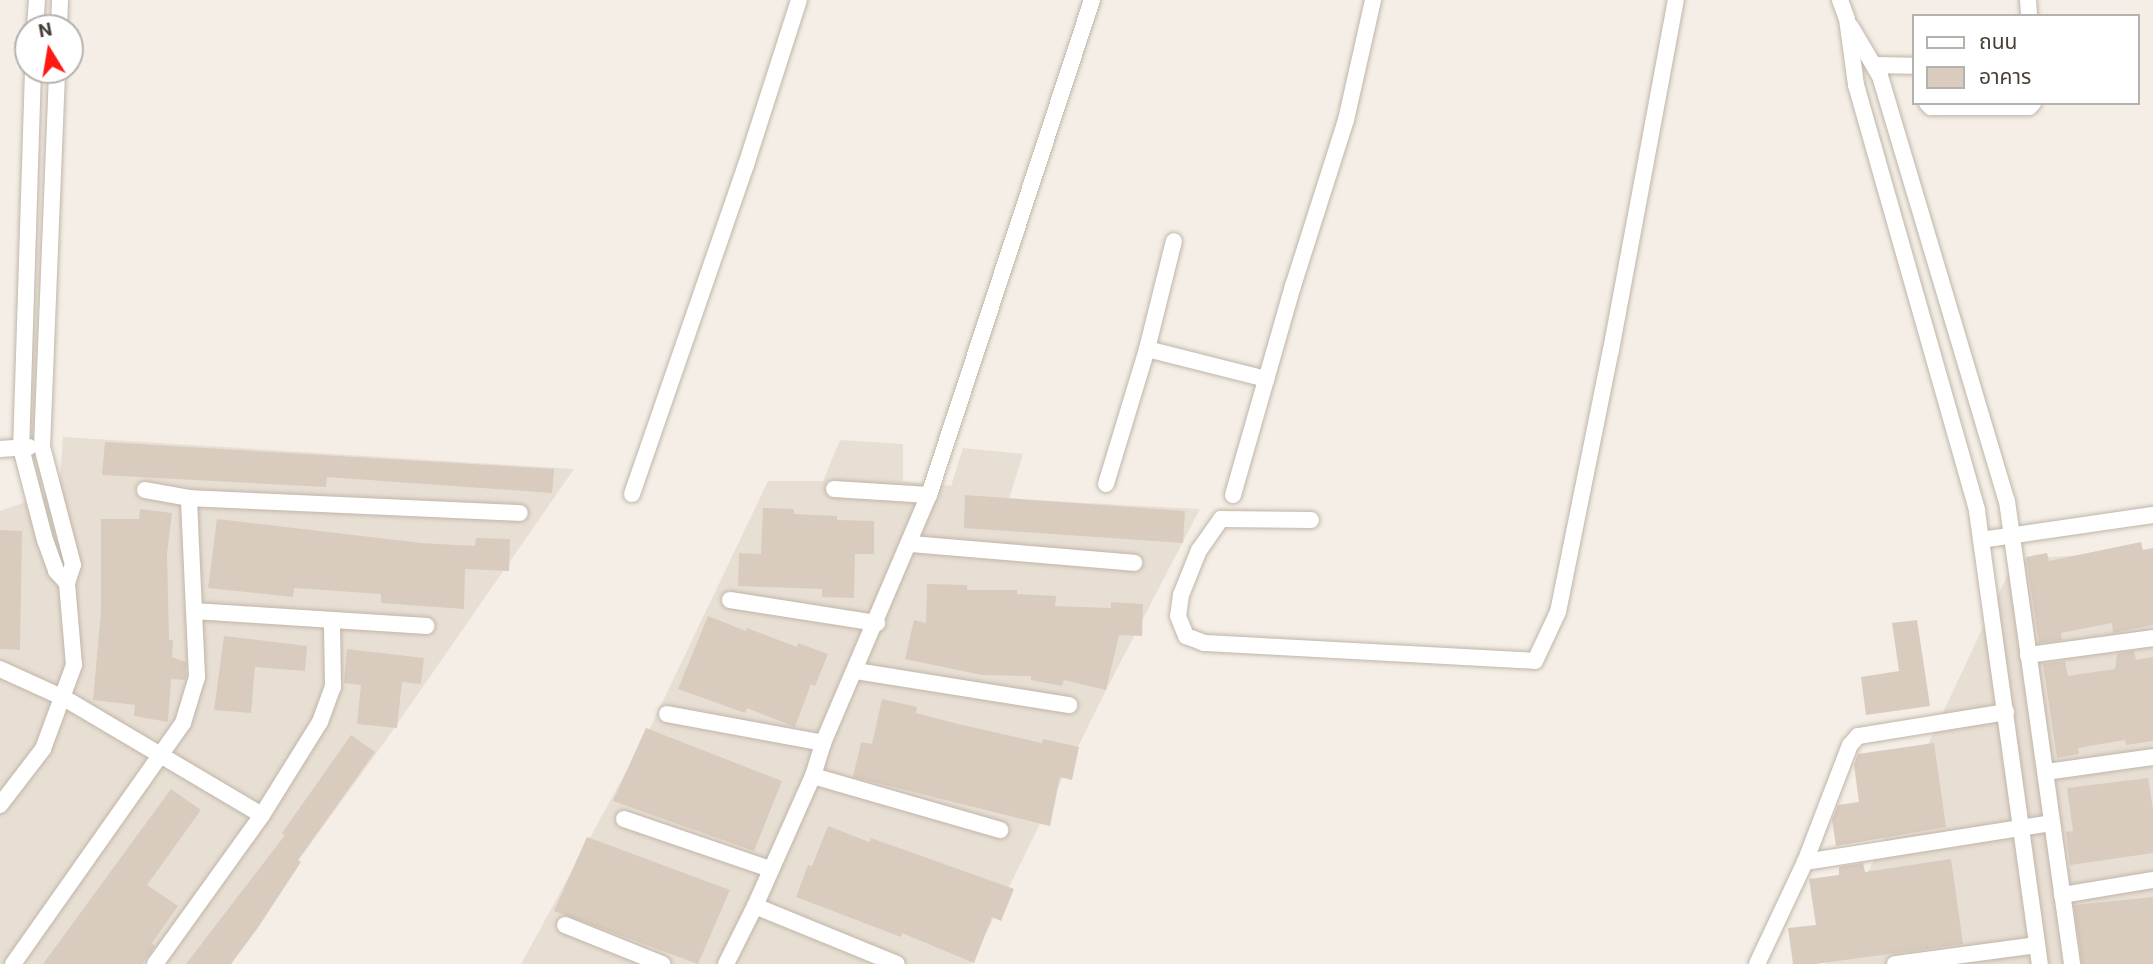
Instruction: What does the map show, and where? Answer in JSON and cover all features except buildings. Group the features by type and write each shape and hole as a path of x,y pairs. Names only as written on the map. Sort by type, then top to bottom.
{"street":[{"path":"632,494 746,165 799,0"},
{"path":"726,964 813,776 823,743 877,623 929,495 1091,0"},
{"path":"1233,495 1346,120 1373,0"},
{"path":"1311,520 1221,519 1199,550 1181,595 1178,617 1186,636 1204,643 1535,661 1558,612 1614,337 1676,0"},
{"path":"1840,0 1847,19 1880,76 2007,501 2072,964"},
{"path":"1847,19 1856,85 1977,511 2040,964"},
{"path":"1874,65 1912,66"},
{"path":"33,84 21,448 45,540 56,571 67,583"},
{"path":"0,806 43,748 64,698 74,665 67,583 73,565 43,447 57,84"},
{"path":"1929,105 2031,105"},
{"path":"1106,484 1147,349 1174,241"},
{"path":"1922,319 1950,311"},
{"path":"1147,349 1266,379"},
{"path":"0,449 43,447"},
{"path":"834,489 929,495"},
{"path":"145,490 189,498 520,513"},
{"path":"13,964 183,723 197,677 189,498"},
{"path":"1981,540 2153,515"},
{"path":"910,544 1134,563"},
{"path":"730,600 877,623"},
{"path":"194,611 427,626"},
{"path":"155,964 262,815 320,722 333,687 332,621"},
{"path":"2028,655 2153,638"},
{"path":"0,669 64,698 262,815"},
{"path":"856,671 1069,705"},
{"path":"1757,964 1805,862 1850,745 1858,736 2006,712"},
{"path":"667,714 823,743"},
{"path":"2046,772 2153,757"},
{"path":"813,776 1000,830"},
{"path":"624,819 769,869"},
{"path":"1805,862 2051,822"},
{"path":"2062,894 2153,880"},
{"path":"755,906 897,964"},
{"path":"565,925 662,964"},
{"path":"1895,964 2037,946"}],"shaded area":[{"path":"63,437 574,469 386,740 223,964 0,964 0,511 59,490"},
{"path":"840,440 903,444 903,481 951,486 963,448 1023,454 1009,499 1200,509 1106,690 971,964 521,964 652,724 768,481 823,481"},
{"path":"2153,551 2153,964 1825,964 2015,559"}]}
